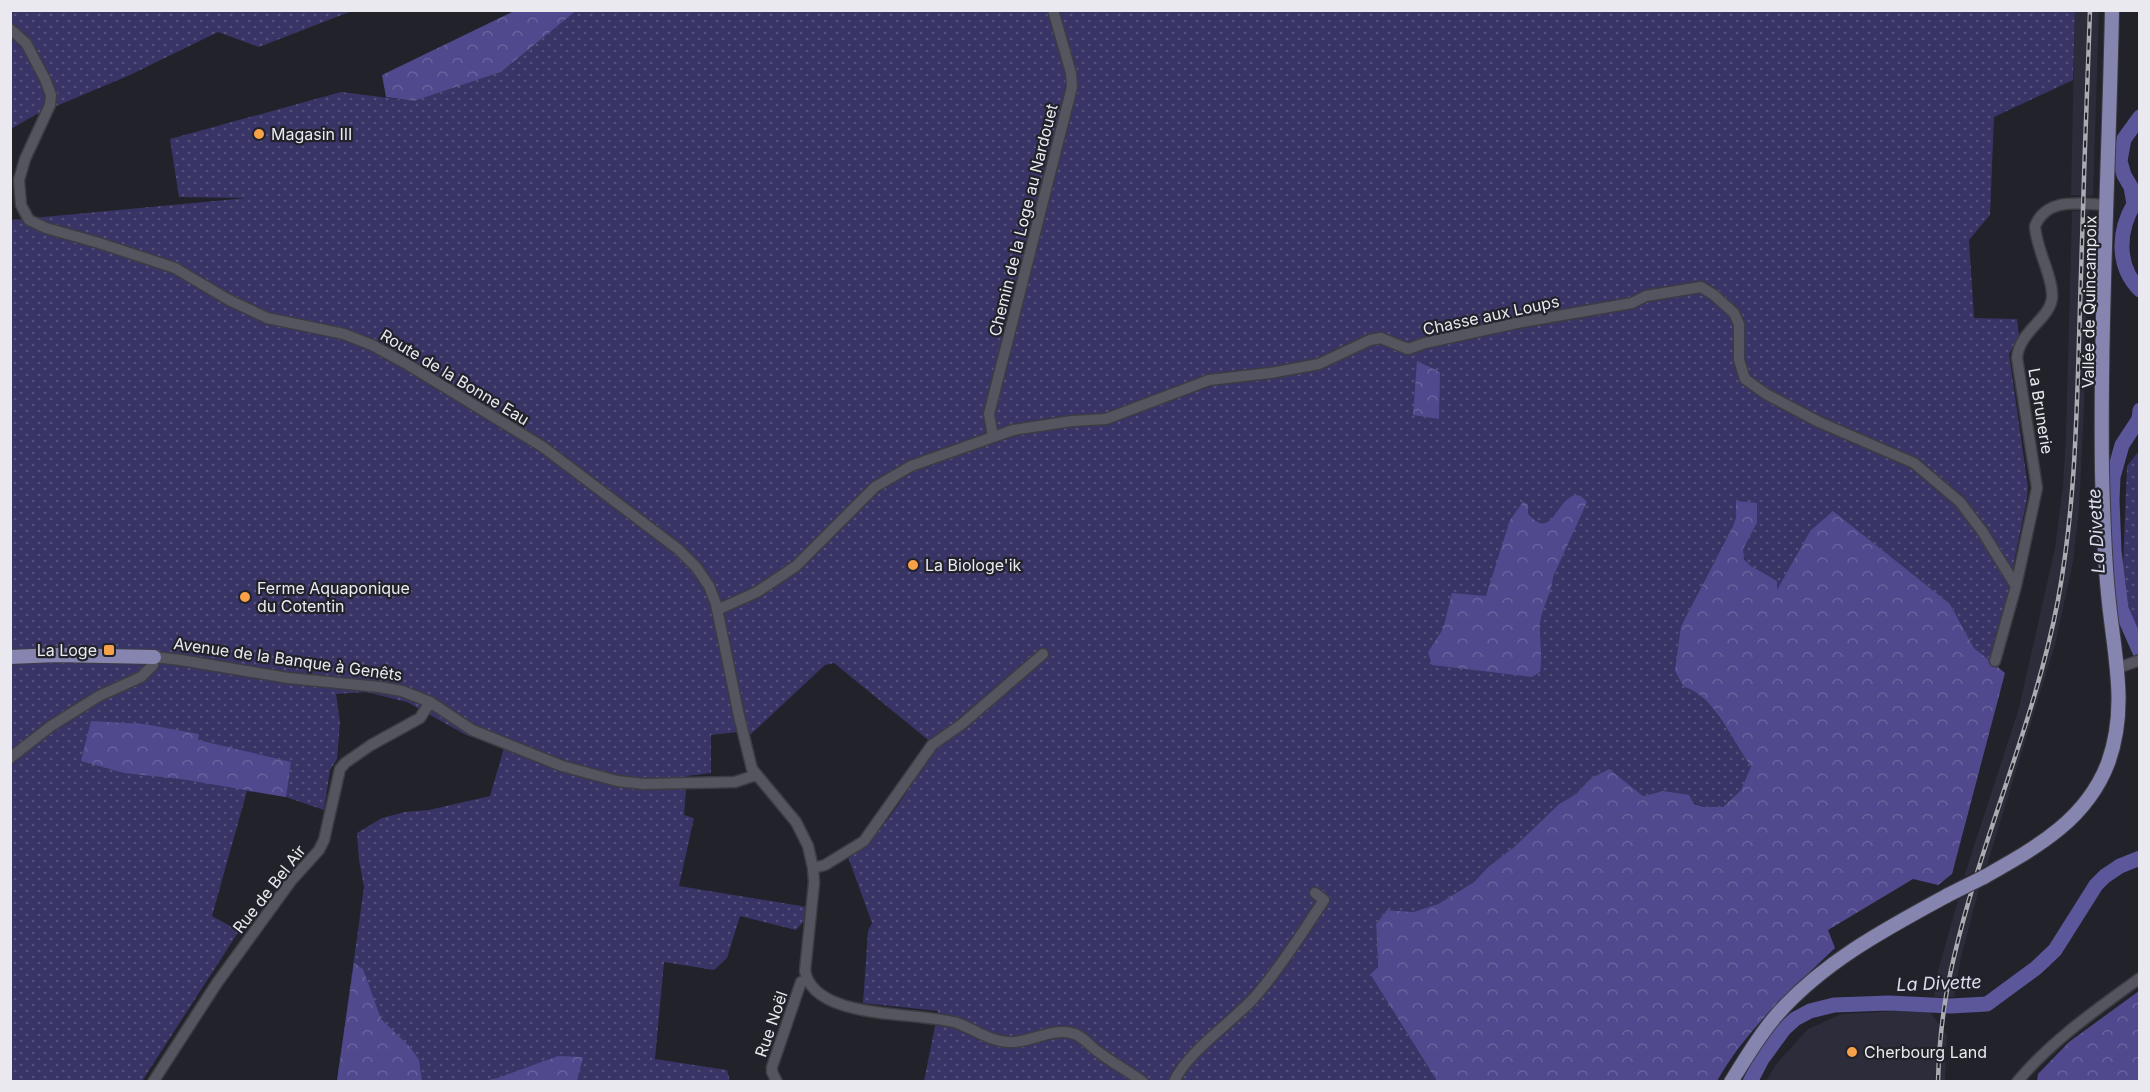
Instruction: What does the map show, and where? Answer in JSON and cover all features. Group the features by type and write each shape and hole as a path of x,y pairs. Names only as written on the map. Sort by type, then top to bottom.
{"main road":[{"name":"Vallée de Quincampoix","path":"1731,1082 1776,1016 1815,978 1892,927 2027,853 2062,828 2074,817 2094,791 2108,763 2115,740 2119,705 2118,668 2108,594 2102,471 2112,10"},
{"name":"Avenue de la Banque à Genêts","path":"10,657 56,655 154,657"}],"street":[{"name":"Chemin de la Loge au Nardouet","path":"993,437 989,414 1072,87 1071,73 1053,10"},
{"name":"Route de la Bonne Eau","path":"10,29 26,43 51,95 50,105 25,159 20,180 19,197 29,220 39,226 175,268 229,300 267,318 325,329 358,339 405,363 501,420 556,457 684,554 702,575 717,610 743,734 756,775"},
{"name":"La Brunerie","path":"1995,661 2016,586 2037,488 2018,352 2022,341 2047,309 2052,298 2036,226 2046,210 2059,204 2108,205"},
{"name":"Chasse aux Loups","path":"717,610 757,592 796,566 875,487 911,466 1013,430 1072,421 1106,419 1209,380 1304,368 1325,362 1357,346 1380,338 1408,349 1425,343 1517,323 1632,303 1646,296 1701,287 1734,313 1739,324 1739,360 1745,379 1766,394 1819,422 1914,463 1960,502 1982,531 2016,586"},
{"path":"813,868 825,864 864,841 932,745 962,724 1043,654"},
{"path":"10,758 70,714 99,696 141,677 153,665 154,657"},
{"name":"Avenue de la Banque à Genêts","path":"154,657 288,678 386,688 412,694 430,702 472,729 562,766 601,777 659,784 735,782 756,775"},
{"path":"2118,668 2139,661"},
{"name":"Rue de Bel Air","path":"153,1082 216,983 291,880 319,850 324,840 340,769 376,741 420,718 430,702"},
{"path":"756,775 796,822 808,846 814,883 805,971 807,980 822,995 840,1005 950,1022 1001,1042 1021,1042 1050,1033 1071,1033 1081,1037 1097,1051 1143,1082"},
{"path":"1174,1082 1189,1061 1254,998 1293,946 1324,900 1315,893"},
{"path":"2017,1082 2038,1057 2064,1034 2139,978"},
{"name":"Rue Noël","path":"777,1082 772,1067 801,982 807,980"}],"shaded area":[{"path":"11,11 352,11 259,47 218,32 130,75 35,115 11,129"},
{"path":"576,11 2075,11 2073,80 1994,117 1990,215 1969,240 1974,318 2017,319 2019,336 2009,354 2028,487 2011,591 1991,663 1974,648 1950,604 1810,531 1777,591 1777,581 1755,569 1745,560 1743,549 1757,523 1736,501 1736,517 1733,526 1681,626 1684,687 1695,692 1714,710 1751,766 1741,790 1723,807 1704,807 1663,791 1643,796 1615,775 1590,779 1576,794 1559,804 1514,847 1488,867 1474,882 1438,904 1413,912 1387,910 1376,924 1378,969 1370,974 1437,1081 924,1081 938,1011 863,1003 868,931 872,923 848,857 874,836 885,823 933,751 927,739 834,663 825,665 750,735 738,732 711,735 711,773 687,776 684,815 694,818 679,886 807,907 806,919 796,930 740,916 727,958 714,970 664,962 655,1059 727,1070 730,1081 337,1081 364,887 357,833 382,818 490,796 504,748 466,735 407,702 366,692 336,694 340,722 337,759 330,770 324,810 286,797 247,791 212,916 239,931 142,1081 11,1082 11,220 247,198 179,197 170,139 341,92 414,101 501,72"},
{"path":"2075,11 2099,11 2093,196 2071,195"},
{"path":"2089,210 2084,409 2079,510 2073,562 2055,645 1987,865 1964,877 2019,708 2055,548 2063,486 2066,435 2072,211"},
{"path":"2139,451 2139,653 2122,592 2127,466"},
{"path":"1979,889 1961,957 1954,997 1934,997 1936,978 1958,900"},
{"name":"Cherbourg Land","path":"1930,1012 1947,1035 1945,1081 1766,1081 1777,1063 1808,1029 1842,1014"}],"green space":[{"path":"514,11 576,11 501,72 414,101 386,97 382,75"},
{"path":"1417,361 1440,372 1439,419 1413,415"},
{"path":"1576,495 1581,496 1587,502 1553,577 1541,617 1540,672 1532,677 1432,665 1428,652 1443,629 1452,593 1486,596 1510,520 1523,502 1528,504 1528,514 1536,521 1543,523 1549,521 1569,498"},
{"path":"1736,501 1757,503 1757,523 1743,549 1744,559 1751,566 1777,581 1777,590 1810,531 1833,511 1950,604 1974,648 2005,673 1952,874 1938,885 1913,879 1828,930 1835,948 1756,1027 1742,1043 1717,1081 1437,1081 1370,974 1378,968 1376,924 1387,910 1413,912 1438,904 1474,882 1559,804 1576,794 1590,779 1609,769 1643,796 1663,791 1689,795 1694,804 1704,807 1723,807 1741,790 1751,766 1714,710 1695,692 1684,687 1675,671 1681,626 1733,526 1736,517"},
{"path":"91,721 144,724 199,734 198,740 291,762 286,797 181,779 124,773 81,761"},
{"path":"354,963 363,969 381,1019 410,1047 419,1060 422,1081 337,1081"},
{"path":"2139,991 2139,1081 2037,1081 2038,1074 2069,1042"},
{"path":"558,1056 583,1057 577,1081 483,1081 498,1078"}],"waterway":[{"name":"La Divette","path":"2140,117 2124,139 2120,161 2131,187 2134,204 2125,225 2123,259 2132,281 2140,290"},
{"name":"La Divette","path":"2140,410 2139,419 2122,445 2113,477 2112,500 2114,551 2121,609 2140,652"},
{"name":"La Divette","path":"1750,1082 1762,1059 1784,1029 1795,1019 1810,1011 1834,1005 1987,1004 2036,968 2055,950 2096,885 2105,876 2120,866 2140,858"}],"railway":[{"path":"1938,1082 1943,1019 1954,957 1979,867 2036,690 2048,645 2064,564 2069,527 2076,417 2090,10"}],"place":[{"name":"Magasin III","path":"259,134"},
{"name":"La Biologe'ik","path":"913,565"},
{"name":"Ferme Aquaponique du Cotentin","path":"245,597"},
{"name":"La Loge","path":"109,650"},
{"name":"Cherbourg Land","path":"1852,1052"}]}
